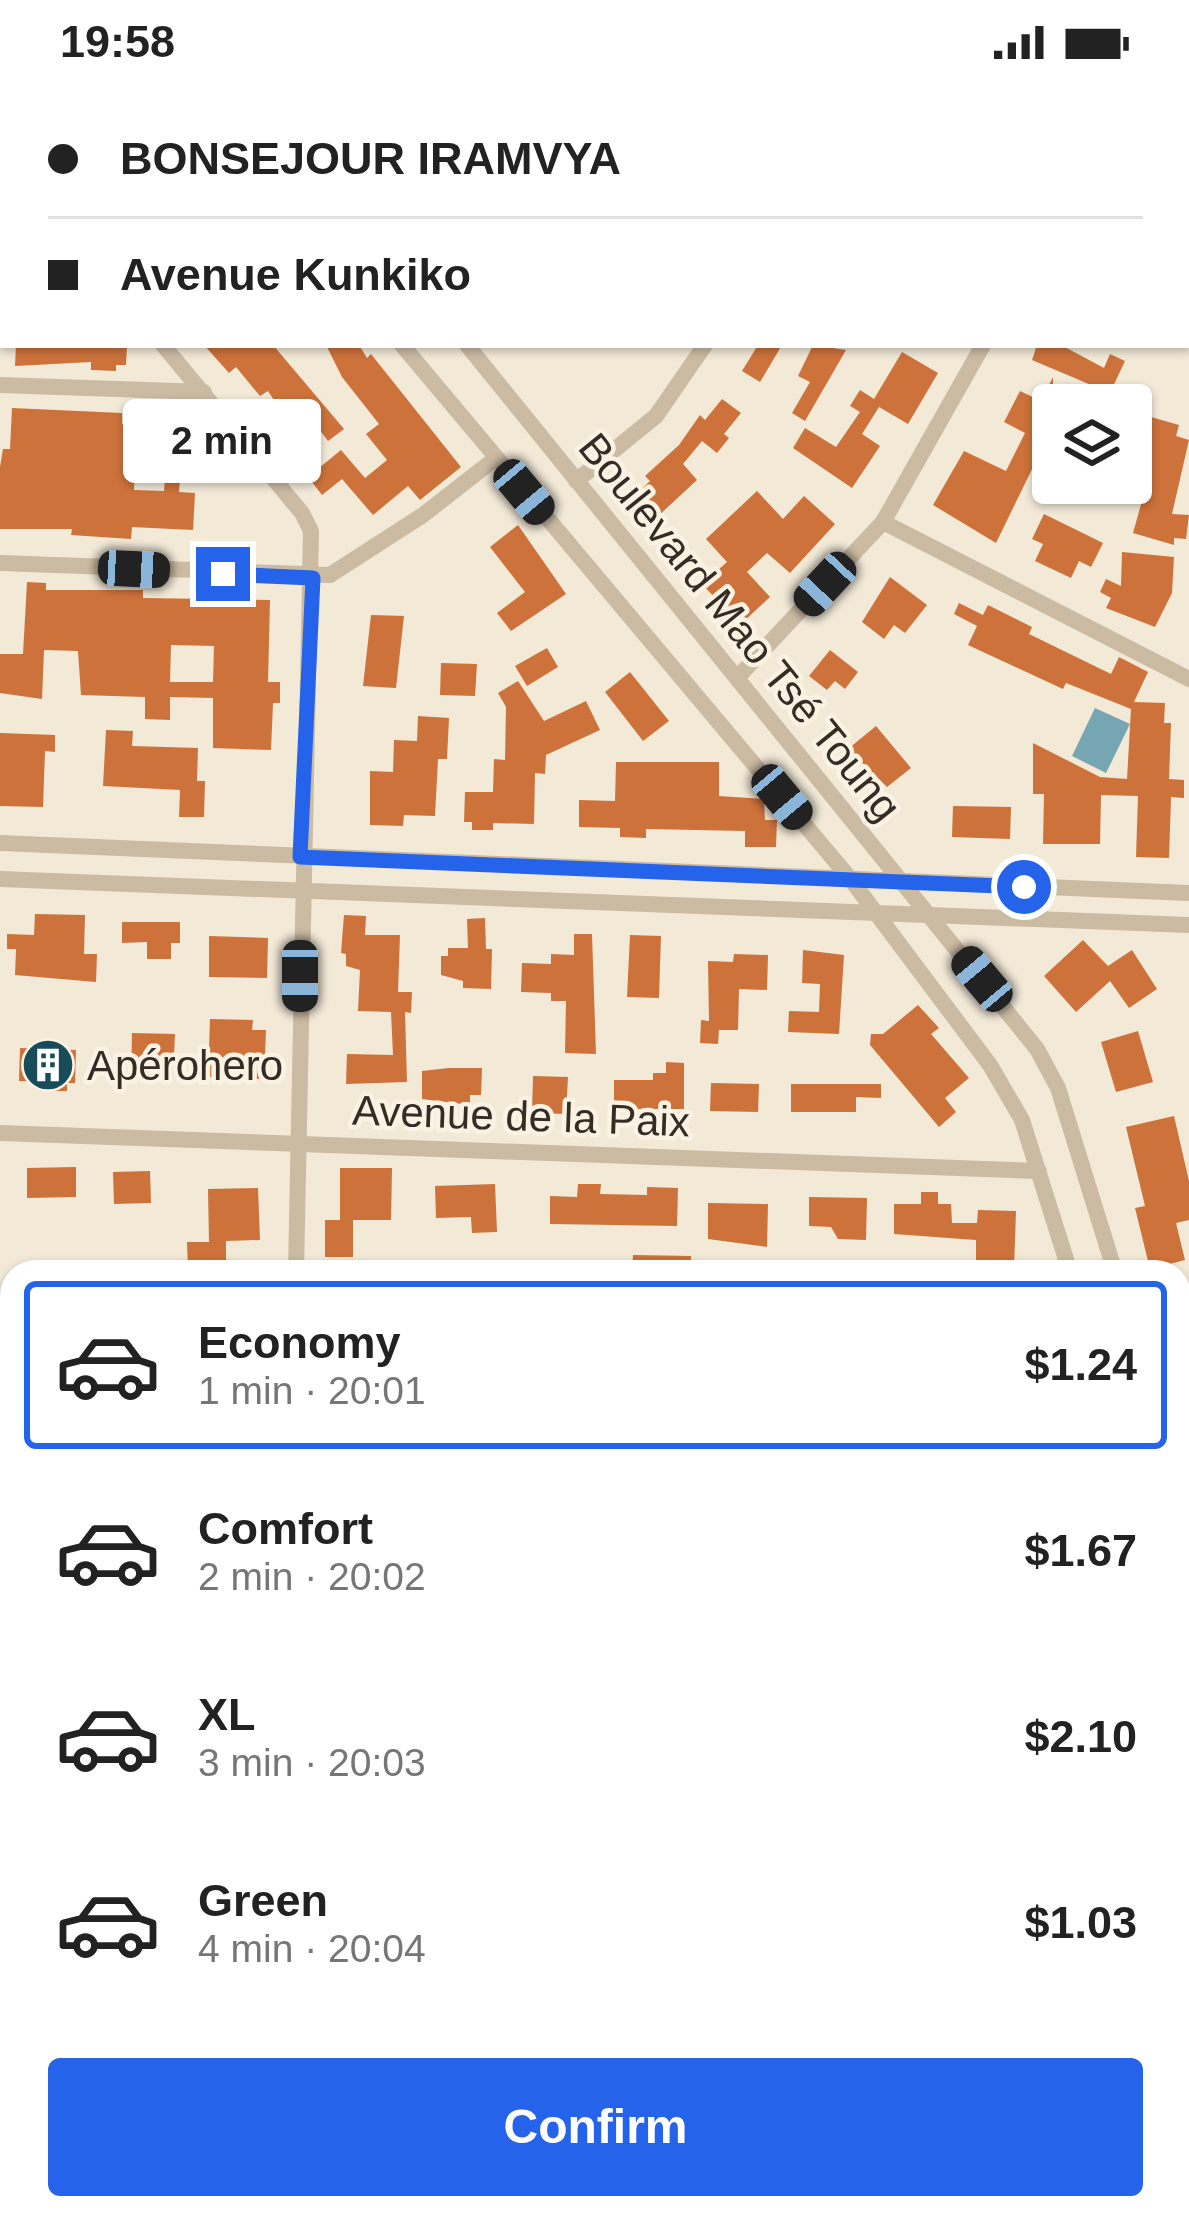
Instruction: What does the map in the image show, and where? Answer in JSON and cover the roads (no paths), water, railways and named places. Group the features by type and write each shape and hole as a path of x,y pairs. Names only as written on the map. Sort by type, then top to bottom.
{"street":[{"path":"166,348 302,513 310,530 313,578 300,857 302,1144 297,1260"},
{"name":"Boulevard Mao Tsé Toung","path":"404,348 852,881 999,1078 1022,1120 1066,1260"},
{"name":"Boulevard Mao Tsé Toung","path":"469,348 899,882 1008,1010 1058,1088 1111,1260"},
{"path":"576,481 656,416 703,348"},
{"path":"737,678 883,522 981,348"},
{"path":"0,386 204,392"},
{"path":"0,563 313,578 346,568 496,458"},
{"path":"883,522 1189,679"},
{"path":"0,843 1189,893"},
{"path":"0,880 1189,925"},
{"name":"Avenue de la Paix","path":"0,1133 1040,1171"}],"water":[{"path":"1095,708 1130,724 1106,773 1072,756"}],"place":[{"name":"Apérohero","path":"48,1065"}]}
